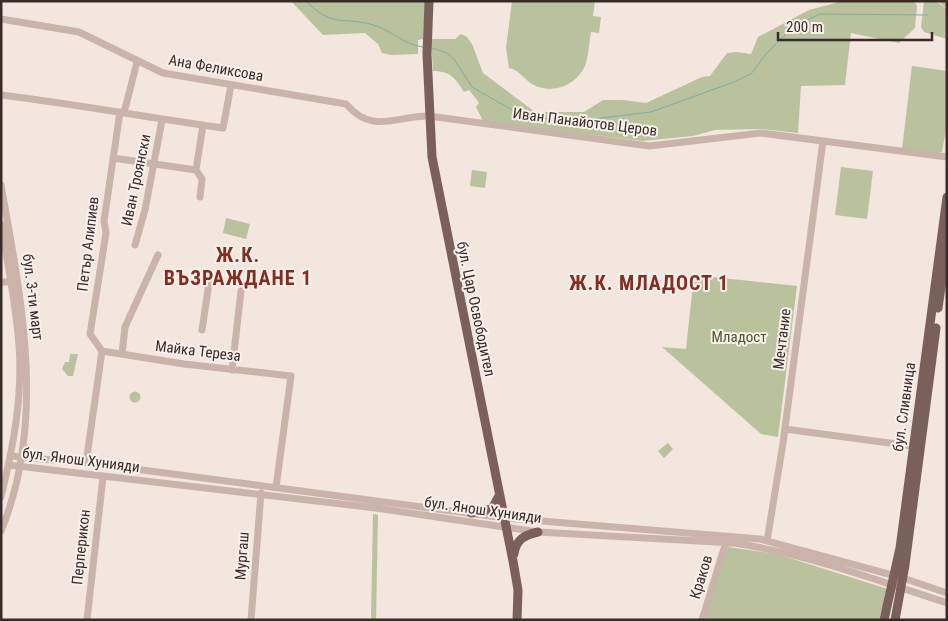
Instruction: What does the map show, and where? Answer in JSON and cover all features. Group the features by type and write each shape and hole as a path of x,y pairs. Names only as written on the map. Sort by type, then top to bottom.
{"main road":[{"name":"бул. Цар Освободител","path":"429,1 427,39 429,116 436,182 514,561 518,590 517,620"},
{"name":"бул. Сливница","path":"895,620 898,582 947,197"},
{"name":"бул. Сливница","path":"916,447 945,268 947,245"},
{"path":"472,513 492,509 498,502 500,493"},
{"path":"514,561 515,546 518,541 528,534 538,532"},
{"name":"бул. Сливница","path":"884,620 898,582"}],"street":[{"path":"943,1 947,4"},
{"name":"Ана Феликсова","path":"1,19 79,32 162,73 346,104 358,117 372,122 390,122 413,116 429,116"},
{"name":"Петър Алипиев","path":"102,351 90,334 106,233 104,221 113,158 122,113 137,62"},
{"path":"1,95 87,106 162,120 224,128 231,85"},
{"name":"Иван Панайотов Церов","path":"429,116 649,146 761,133 947,157"},
{"name":"Иван Троянски","path":"135,245 162,120"},
{"path":"200,197 202,179 196,170 203,125"},
{"name":"Мечтание","path":"767,540 785,429 823,141"},
{"path":"113,158 196,170"},
{"name":"бул. 3-ти март","path":"1,185 19,284 25,336 26,402 21,457 1,531"},
{"name":"бул. 3-ти март","path":"1,224 11,282 20,361 18,400 11,456 1,498"},
{"path":"122,354 125,327 158,255"},
{"path":"202,330 210,276"},
{"path":"1,282 11,282"},
{"path":"232,370 241,291"},
{"path":"86,463 102,351"},
{"name":"Майка Тереза","path":"102,351 232,370 291,376 276,487"},
{"path":"785,429 916,447"},
{"name":"бул. Янош Хунияди","path":"11,456 86,463 505,518 767,540 898,582 947,603"},
{"name":"бул. Янош Хунияди","path":"9,465 103,477 261,493 538,532 726,542 764,548 947,593"},
{"name":"Перперикон","path":"87,620 103,477"},
{"name":"Мургаш","path":"251,620 261,493"},
{"name":"Краков","path":"702,620 726,542"}],"green space":[{"path":"291,1 425,1 423,39 418,40 418,54 391,55 382,53 378,44 365,33 323,35"},
{"path":"512,1 595,1 593,16 601,17 599,33 591,32 586,63 578,77 572,82 557,88 542,88 534,85 509,68 506,48"},
{"path":"843,1 914,1 917,6 915,28 899,43 851,33 845,85 801,86 798,133 761,129 715,130 693,136 642,141 483,121 476,107 479,103 469,90 464,92 456,80 449,74 433,71 431,39 455,39 461,34 467,37 472,44 483,73 535,112 584,112 603,100 646,103 702,77 710,76 727,53 751,54 758,37 809,10"},
{"path":"924,1 936,1 947,9 947,39 924,32 921,27"},
{"path":"912,66 947,71 947,124 942,152 902,149"},
{"path":"841,167 873,171 867,219 835,215"},
{"path":"472,170 487,172 485,188 470,186"},
{"path":"226,218 250,224 246,239 223,233"},
{"name":"Младост","path":"694,275 797,286 778,437 761,434 662,347 686,349"},
{"path":"70,354 78,354 73,376 68,376 62,369 65,362 69,362"},
{"path":"135,391 141,397 135,403 129,397"},
{"path":"668,443 673,449 664,458 658,451"},
{"path":"373,514 378,515 376,620 371,620"},
{"path":"728,547 777,554 888,589 879,620 704,620"}],"waterway":[{"path":"306,1 323,15 330,18 377,26 409,43 423,47"},
{"path":"432,48 447,53 454,59 472,87 519,114 535,118 584,120 651,112 734,82 751,74 766,54 794,26 820,14 928,15"}],"district":[{"name":"Ж.К. ВЪЗРАЖДАНЕ 1","path":"238,266"},
{"name":"Ж.К. МЛАДОСТ 1","path":"649,283"}]}
